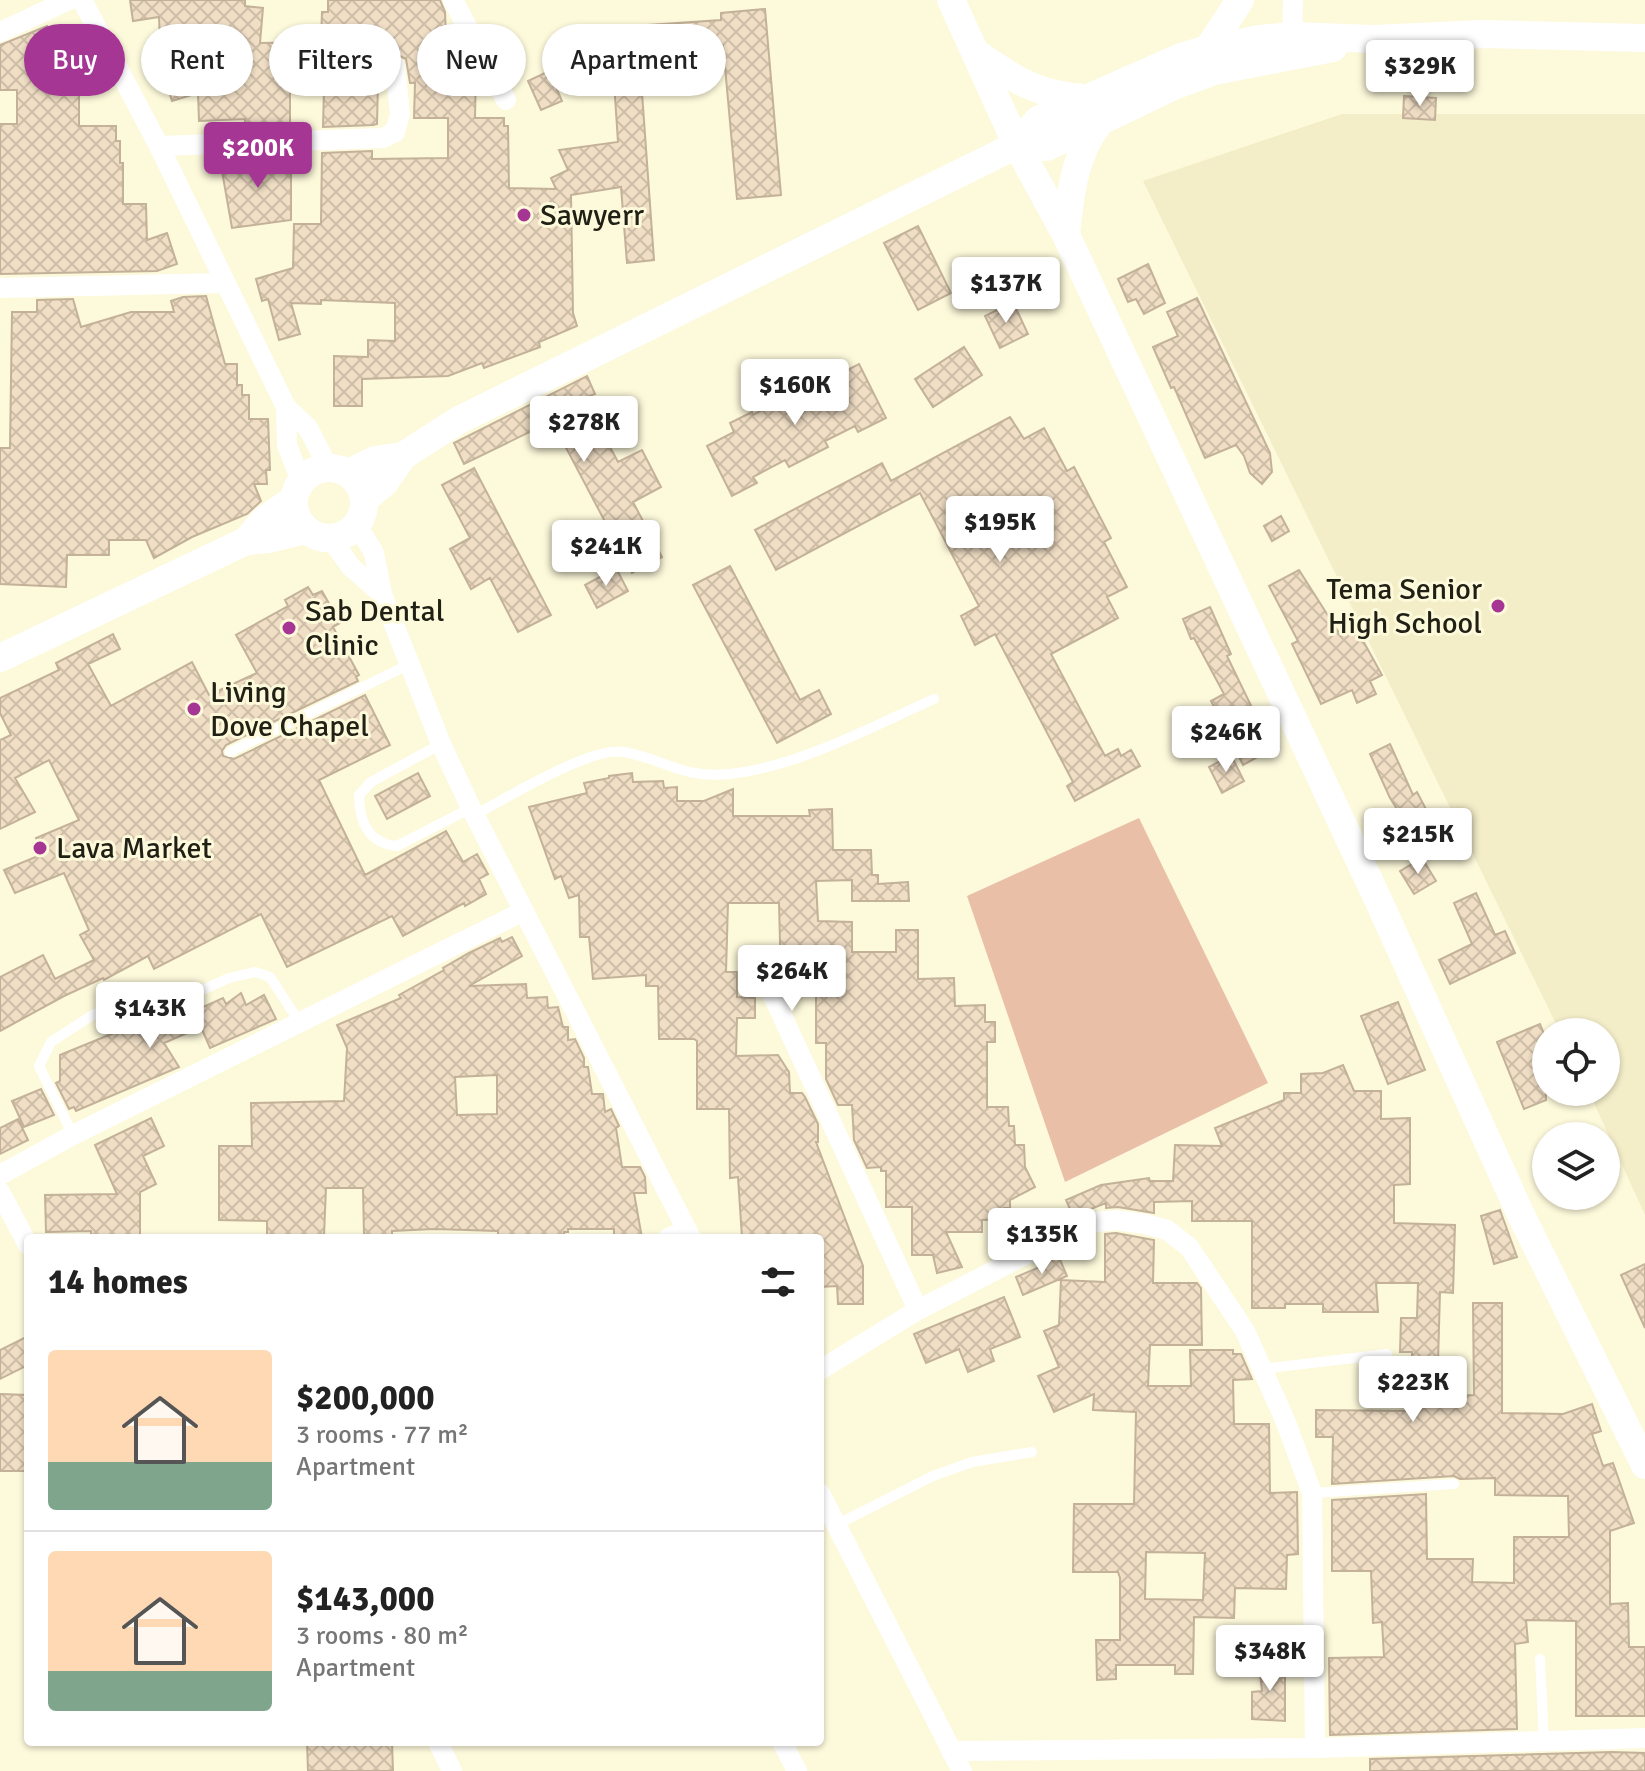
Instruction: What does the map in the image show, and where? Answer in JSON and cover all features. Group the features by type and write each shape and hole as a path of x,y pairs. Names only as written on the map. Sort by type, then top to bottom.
{"street":[{"path":"0,32 69,0"},
{"path":"82,0 159,146 286,407 308,428 338,470 356,480 382,594 441,744 682,1234"},
{"path":"453,0 506,100"},
{"path":"951,0 1017,145 1066,235 1380,904 1521,1215 1645,1465"},
{"path":"1208,49 1240,0"},
{"path":"1292,47 1293,0"},
{"path":"0,658 246,541 346,534 403,456 459,420 1017,145 1038,120 1094,110 1292,47 1482,34 1645,38"},
{"path":"1066,235 1069,201 1094,110 1181,57 1260,39 1292,47"},
{"path":"976,53 1025,84 1094,110"},
{"path":"159,146 383,138 395,132 400,114 398,96"},
{"path":"0,288 224,283"},
{"path":"286,407 287,445 297,490 296,516 382,594"},
{"path":"246,541 309,474 403,456"},
{"path":"0,1175 73,1135 524,911"},
{"path":"767,983 918,1310"},
{"path":"0,1192 24,1237"},
{"path":"824,1368 918,1310 1087,1223 1116,1220 1145,1224 1167,1230 1189,1247 1245,1331 1285,1420 1312,1493 1315,1748"},
{"path":"824,1501 962,1771"},
{"path":"951,1751 1315,1748 1645,1738"},
{"path":"440,1746 452,1771"},
{"path":"784,1746 797,1771"}],"lane":[{"path":"230,752 410,664"},
{"path":"441,744 371,782 359,795 359,810 372,839 397,846 598,753 611,751 630,754 683,772 731,774 773,765 813,751 934,699"},
{"path":"73,1135 39,1066 51,1042 94,1014 167,1006 229,978 255,972 270,977 300,1023"},
{"path":"1262,1369 1387,1354"},
{"path":"836,1525 933,1476 972,1462 1032,1452"},
{"path":"1312,1493 1454,1484"},
{"path":"1540,1659 1544,1741"}],"shaded area":[{"name":"Tema Senior High School","path":"1342,114 1645,114 1645,1215 1620,1160 1620,1122 1603,1122 1595,1106 1620,1106 1620,1018 1553,1018 1143,181"},
{"path":"1139,818 1268,1083 1065,1182 967,896"}],"building":[{"path":"130,0 245,0 245,6 263,8 260,43 269,43 269,96 290,96 290,128 245,130 245,119 199,121 198,96 253,96 253,24 159,24 159,17 133,21"},
{"path":"328,0 440,0 445,24 417,24 417,96 475,96 475,118 504,118 504,126 508,126 509,188 556,189 551,178 568,170 559,150 618,142 615,96 642,96 654,260 627,263 621,187 571,195 573,313 577,326 539,342 540,347 484,368 482,363 448,376 362,379 362,406 334,406 334,356 368,357 368,340 395,341 395,303 321,300 321,304 291,303 300,334 279,340 268,299 262,301 256,279 293,268 294,224 321,224 322,153 372,151 372,159 448,158 448,118 414,118 415,83 410,83 406,59 401,56 401,24 322,24 322,12 328,12"},
{"path":"765,9 781,195 737,199 726,78 726,24 662,24 721,20 721,13"},
{"path":"24,35 24,96 79,96 79,126 116,126 120,163 123,163 123,204 146,204 147,240 167,233 177,264 157,271 0,274 0,124 17,124 17,90 0,90 0,45"},
{"path":"542,74 542,96 560,96 562,101 541,110 528,81"},
{"path":"170,96 188,96 172,101"},
{"path":"324,96 378,96 377,124 323,127"},
{"path":"1404,96 1436,98 1435,120 1403,118"},
{"path":"291,154 291,220 232,228 220,160"},
{"path":"918,226 951,293 918,310 884,243"},
{"path":"1148,264 1165,303 1144,314 1136,299 1128,302 1118,279"},
{"path":"206,296 225,364 237,364 237,385 242,385 242,395 249,395 249,419 268,419 270,470 266,470 267,484 254,484 261,501 247,514 192,537 154,558 146,540 109,540 109,555 67,555 66,587 0,584 0,448 10,448 12,312 37,312 37,300 73,299 81,327 131,312 174,312 171,301"},
{"path":"1197,298 1270,453 1272,472 1262,484 1250,473 1236,445 1205,458 1153,347 1178,336 1167,312"},
{"path":"1013,302 1028,334 1000,348 985,316"},
{"path":"964,347 982,375 933,407 915,379"},
{"path":"859,364 886,418 858,432 855,426 825,441 828,447 789,467 785,460 753,477 757,483 732,496 707,446 734,432 730,423 752,412 753,415 826,375 828,380"},
{"path":"587,376 595,394 584,398 618,462 642,450 661,487 633,502 662,557 632,573 552,421 464,464 454,443"},
{"path":"1010,417 1024,439 1044,428 1067,471 1074,467 1111,538 1104,542 1127,587 1107,597 1118,618 1051,654 1105,756 1118,749 1121,756 1131,750 1140,766 1075,801 1067,786 1073,782 995,634 975,645 961,616 979,606 920,493 776,570 755,530 882,463 891,481"},
{"path":"474,468 551,615 518,632 490,578 471,589 450,549 470,538 442,485"},
{"path":"1281,516 1289,531 1272,541 1264,526"},
{"path":"730,566 800,700 819,690 831,714 777,743 693,585"},
{"path":"616,568 628,591 597,608 585,585"},
{"path":"1299,570 1341,636 1356,628 1382,675 1370,681 1376,694 1357,703 1352,690 1321,704 1292,644 1298,641 1269,586"},
{"path":"308,587 313,595 322,591 340,623 333,627 359,675 356,677 358,681 226,745 223,756 234,759 365,695 390,745 319,780 365,875 446,831 463,862 477,854 488,874 479,879 486,894 403,936 392,916 287,967 261,914 154,969 148,956 0,1031 0,977 43,955 55,979 94,960 80,935 89,930 64,873 15,893 4,870 43,854 36,838 79,820 49,760 15,778 35,812 0,829 0,740 11,735 0,713 0,698 59,670 56,663 113,634 120,649 88,664 111,706 192,662 209,695 257,673 236,635 288,606 285,600"},
{"path":"1210,607 1231,654 1227,656 1272,749 1243,765 1211,701 1224,694 1194,638 1191,639 1183,619"},
{"path":"1390,744 1413,795 1417,792 1428,813 1407,825 1390,798 1370,754"},
{"path":"1231,755 1244,781 1222,793 1209,767"},
{"path":"418,773 430,796 387,819 375,796"},
{"path":"632,773 633,782 663,781 664,788 677,787 677,801 704,801 733,789 733,816 810,816 809,810 832,809 833,850 871,850 872,875 878,875 878,884 908,882 909,901 852,901 852,880 816,881 818,921 852,922 852,952 896,952 896,930 918,930 918,979 954,978 955,1006 985,1005 985,1022 995,1022 995,1042 987,1042 987,1107 1008,1107 1009,1126 1014,1126 1015,1145 1024,1145 1025,1167 1035,1187 1010,1200 1010,1208 1004,1208 1004,1219 982,1220 982,1232 946,1232 962,1267 937,1273 933,1255 912,1255 912,1207 886,1207 886,1171 881,1171 881,1167 867,1168 854,1140 852,1105 838,1105 826,1079 826,1043 816,1043 816,981 781,982 779,903 728,903 726,972 737,972 737,997 755,998 755,1018 737,1018 736,1056 778,1055 789,1072 790,1093 802,1093 805,1097 818,1124 816,1142 863,1266 863,1304 838,1304 837,1286 824,1287 824,1234 742,1234 738,1177 730,1178 729,1109 697,1109 697,1041 659,1039 658,986 646,986 646,975 593,979 589,937 580,937 579,895 569,898 561,876 555,879 529,807 587,793 584,783"},
{"path":"1422,858 1436,881 1414,894 1400,871"},
{"path":"1476,893 1495,935 1505,931 1515,953 1450,984 1439,960 1472,944 1454,903"},
{"path":"512,937 522,956 469,986 526,984 527,998 547,997 548,1008 558,1007 563,1027 568,1027 568,1040 575,1039 584,1058 584,1067 588,1067 592,1094 603,1094 605,1112 611,1109 619,1126 616,1128 622,1167 640,1167 645,1177 646,1193 634,1193 641,1234 614,1234 614,1229 568,1229 564,1234 498,1234 498,1231 434,1229 364,1234 363,1188 326,1188 324,1234 267,1234 267,1221 219,1220 219,1146 252,1146 251,1103 344,1101 347,1048 337,1025 401,998 399,995 443,968 500,938 502,942","holes":["497,1075 497,1114 457,1115 455,1077"]},
{"path":"241,993 246,1005 264,995 276,1019 210,1048 201,1027 164,1043 179,1067 76,1111 74,1107 69,1109 56,1083 60,1081 60,1055 126,1028 138,1026 143,1034 223,998 226,1004"},
{"path":"1398,1002 1425,1070 1388,1084 1361,1016"},
{"path":"1532,1027 1532,1106 1524,1109 1497,1042"},
{"path":"1343,1065 1354,1091 1381,1091 1381,1119 1410,1118 1410,1184 1394,1185 1394,1223 1455,1225 1453,1293 1440,1292 1437,1397 1474,1395 1473,1303 1502,1303 1502,1413 1563,1414 1592,1404 1601,1431 1592,1434 1603,1466 1613,1463 1634,1523 1610,1531 1610,1604 1628,1603 1629,1647 1645,1647 1645,1716 1576,1716 1576,1621 1526,1620 1528,1642 1515,1644 1517,1729 1330,1735 1329,1658 1384,1657 1382,1622 1373,1623 1371,1571 1332,1571 1332,1500 1426,1494 1427,1559 1473,1559 1472,1582 1514,1583 1514,1537 1569,1537 1568,1496 1495,1495 1495,1478 1460,1479 1454,1476 1332,1484 1333,1437 1316,1437 1316,1410 1411,1411 1412,1352 1400,1352 1401,1318 1417,1318 1418,1283 1376,1283 1378,1312 1323,1312 1323,1304 1252,1308 1252,1221 1192,1221 1192,1201 1154,1202 1154,1213 1106,1208 1106,1203 1073,1216 1066,1200 1101,1185 1149,1178 1150,1181 1173,1181 1175,1145 1222,1146 1215,1128 1284,1100 1284,1093 1301,1093 1301,1074 1323,1073"},
{"path":"41,1089 54,1115 24,1127 12,1101"},
{"path":"151,1118 164,1146 143,1156 156,1184 140,1192 140,1234 46,1232 45,1195 117,1194 95,1145"},
{"path":"18,1119 28,1140 0,1154 0,1128"},
{"path":"1500,1210 1517,1257 1494,1264 1481,1216"},
{"path":"1105,1234 1154,1240 1153,1283 1197,1283 1201,1288 1202,1345 1150,1345 1148,1386 1191,1386 1190,1350 1233,1350 1233,1354 1241,1354 1252,1379 1233,1380 1234,1424 1269,1424 1270,1493 1297,1492 1298,1554 1287,1555 1286,1589 1235,1588 1234,1618 1194,1617 1193,1674 1175,1674 1175,1665 1116,1665 1116,1679 1097,1680 1096,1640 1120,1640 1120,1578 1118,1572 1073,1572 1074,1504 1134,1504 1136,1412 1093,1410 1094,1394 1054,1412 1038,1376 1059,1367 1044,1331 1059,1325 1061,1280 1105,1282","holes":["1146,1552 1205,1553 1203,1600 1145,1599"]},
{"path":"1058,1255 1067,1276 1023,1295 1016,1277"},
{"path":"1645,1264 1645,1328 1621,1275"},
{"path":"1004,1297 1020,1337 990,1349 994,1361 968,1372 959,1349 926,1363 914,1334"},
{"path":"24,1338 24,1367 0,1379 0,1350"},
{"path":"0,1394 24,1395 24,1471 0,1471"},
{"path":"1259,1663 1285,1663 1285,1721 1252,1719 1252,1692 1262,1691"},
{"path":"307,1746 392,1746 393,1771 308,1771"},
{"path":"1645,1753 1645,1771 1370,1771 1370,1759"}],"place":[{"name":"Sawyerr","path":"524,215"},
{"name":"Tema Senior High School","path":"1498,606"},
{"name":"Sab Dental Clinic","path":"289,628"},
{"name":"Living Dove Chapel","path":"194,709"},
{"name":"Lava Market","path":"40,848"}]}
